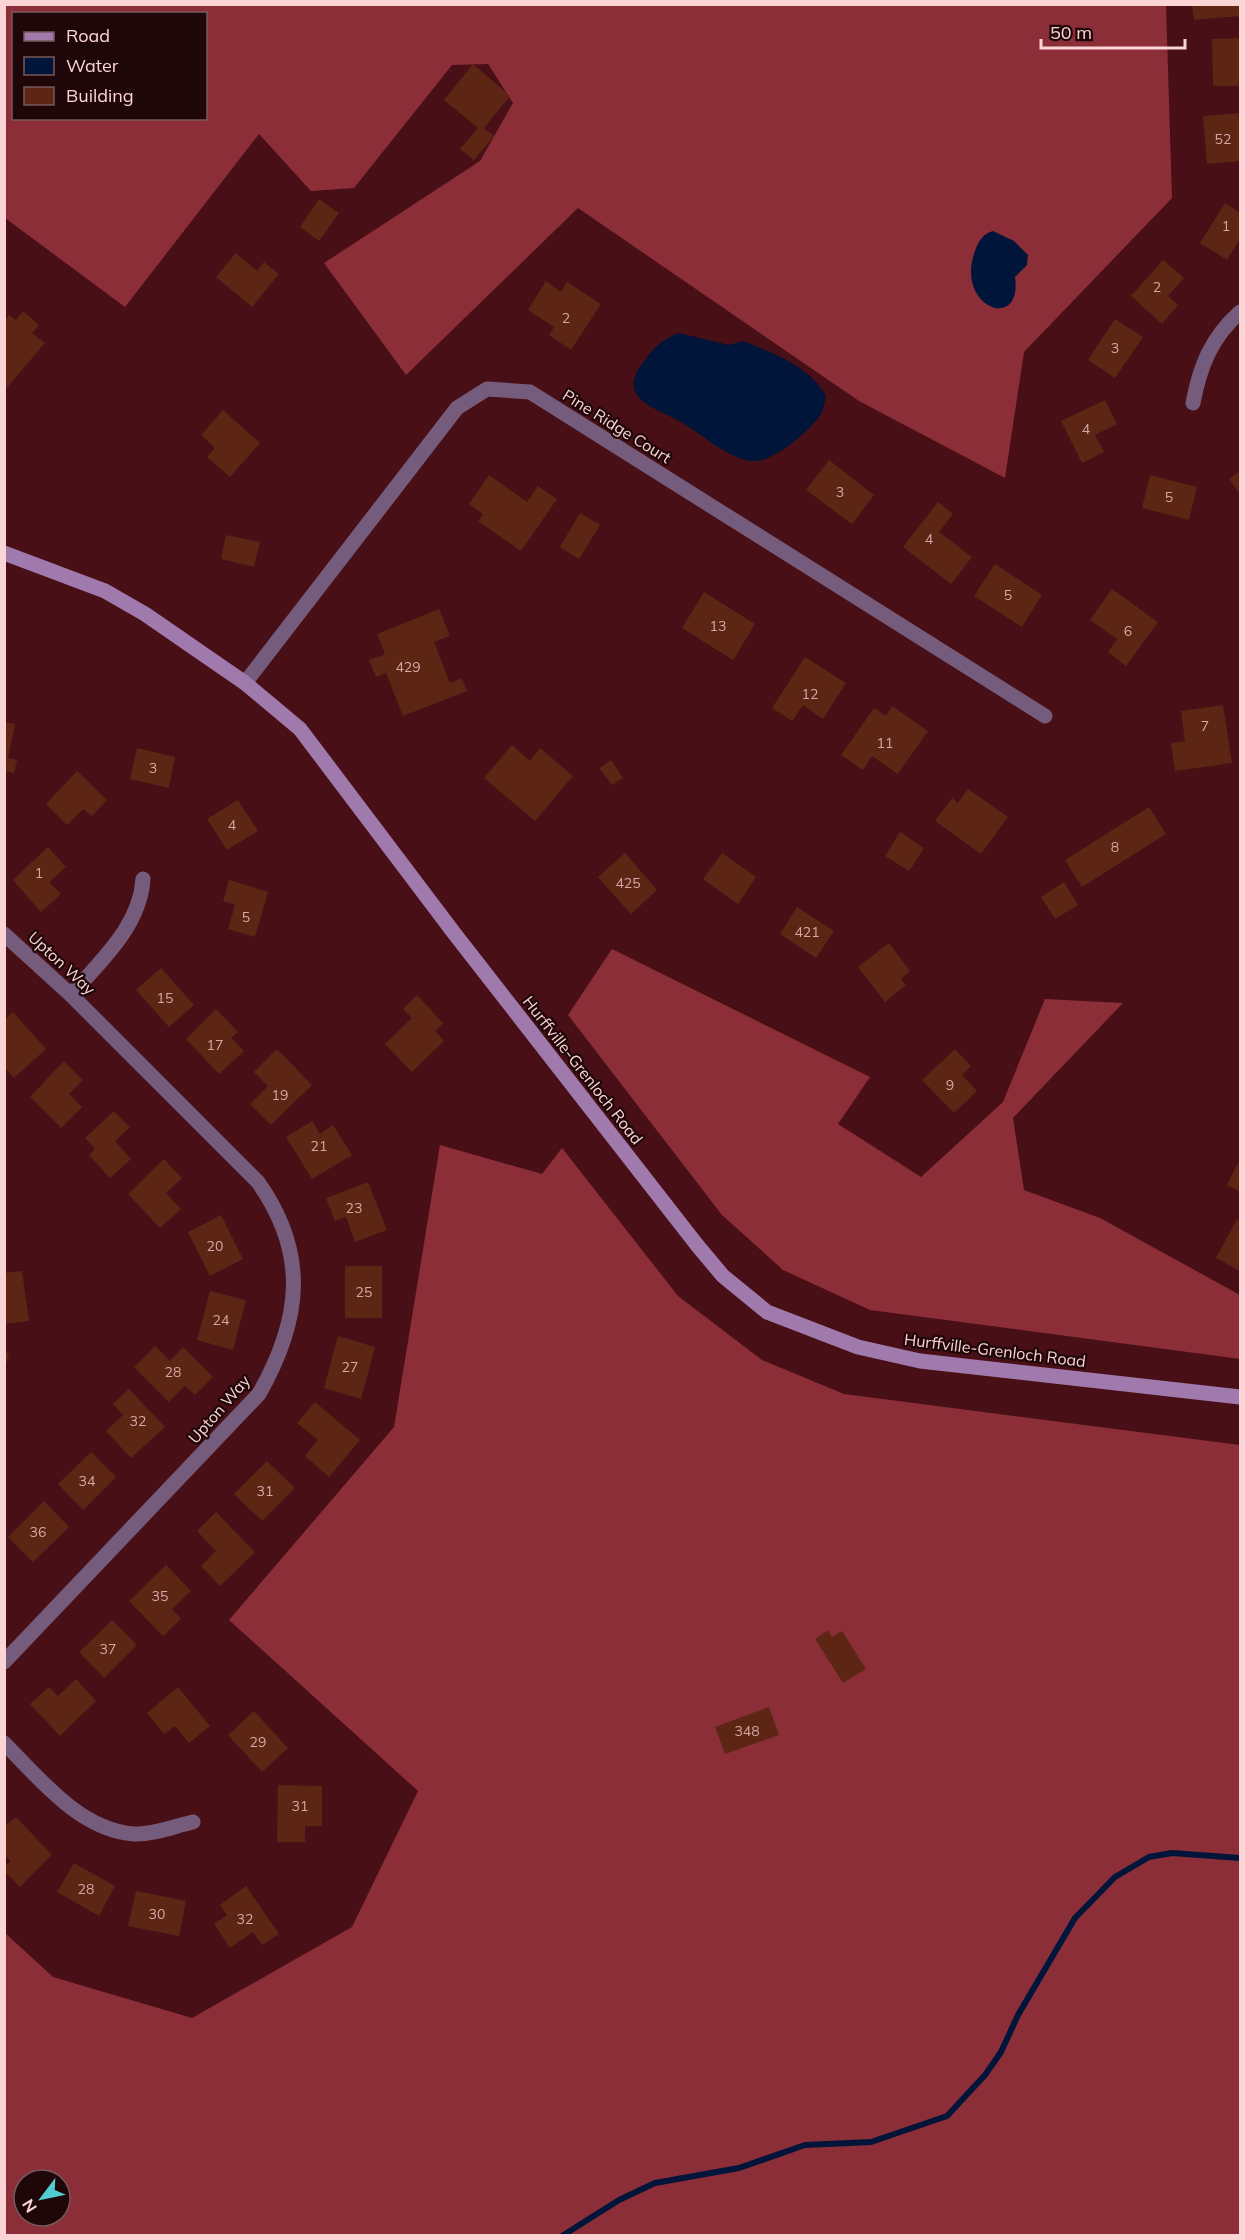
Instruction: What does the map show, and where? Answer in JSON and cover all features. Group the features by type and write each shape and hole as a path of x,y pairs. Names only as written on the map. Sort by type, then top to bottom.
{"main road":[{"name":"Hurffville-Grenloch Road","path":"4,553 105,591 145,614 245,682 300,729 454,933 697,1245 723,1276 767,1312 858,1347 920,1361 1240,1397"}],"street":[{"path":"1193,404 1199,371 1228,323 1240,312"},
{"name":"Pine Ridge Court","path":"245,682 457,408 487,389 530,392 1046,716"},
{"path":"71,995 123,934 141,897 143,879"},
{"name":"Upton Way","path":"4,934 71,995 258,1182 280,1217 294,1262 294,1288 285,1342 260,1394 4,1662"},
{"path":"4,1743 62,1799 96,1823 116,1831 137,1834 193,1822"}],"shaded area":[{"path":"5,5 1166,5 1172,198 1024,352 1005,478 859,401 578,208 406,375 324,263 480,161 513,103 488,64 452,65 354,188 311,191 259,134 125,307 5,218"},
{"path":"612,949 870,1077 838,1124 921,1177 1003,1102 1045,999 1123,1003 1013,1118 1024,1190 1100,1218 1240,1295 1240,1359 870,1310 783,1270 722,1215 568,1015"},
{"path":"440,1145 542,1174 562,1148 678,1296 762,1360 844,1394 1240,1445 1240,2235 5,2235 4,1932 53,1977 192,2018 352,1927 418,1791 229,1620 394,1427"}],"water":[{"path":"993,231 1014,241 1028,255 1027,265 1015,277 1015,294 1009,304 1000,308 990,306 981,299 974,287 971,270 978,244 984,236"},
{"path":"679,333 729,345 743,341 790,362 811,377 826,396 823,410 803,434 772,456 755,461 727,453 686,425 643,402 637,394 634,385 636,375 644,361 659,344"}],"building":[{"path":"1192,4 1240,4 1240,16 1194,20"},
{"path":"1240,38 1240,86 1213,86 1212,39"},
{"path":"473,64 510,96 484,128 494,136 474,160 460,149 478,128 444,100"},
{"path":"1240,113 1240,161 1207,164 1203,116"},
{"path":"319,199 339,213 319,241 300,227"},
{"path":"1225,203 1240,213 1240,239 1227,260 1200,243"},
{"path":"236,253 257,271 264,262 279,274 252,307 216,277"},
{"path":"1163,260 1184,278 1168,296 1178,305 1162,324 1131,296"},
{"path":"546,281 561,292 567,282 601,304 571,350 549,335 554,327 528,310"},
{"path":"23,311 39,325 32,333 45,343 4,391 4,321 9,315 16,320"},
{"path":"1115,319 1143,337 1115,378 1088,360"},
{"path":"1105,400 1117,424 1095,435 1104,452 1082,463 1061,421"},
{"path":"223,410 260,443 230,477 207,457 215,448 201,435"},
{"path":"829,460 874,495 852,524 806,490"},
{"path":"1240,471 1240,494 1229,479"},
{"path":"489,475 527,502 538,486 557,499 521,551 478,521 483,514 469,504"},
{"path":"1150,475 1197,487 1189,520 1142,508"},
{"path":"938,502 953,514 939,532 972,557 951,584 903,547"},
{"path":"580,513 600,525 579,559 560,547"},
{"path":"226,535 260,542 254,567 221,559"},
{"path":"995,564 1042,595 1022,627 974,596"},
{"path":"1112,589 1158,622 1126,666 1108,652 1117,639 1090,620"},
{"path":"704,592 755,624 733,660 682,628"},
{"path":"439,609 450,636 434,642 450,683 462,678 467,691 403,716 386,673 376,677 369,660 385,654 377,634"},
{"path":"805,657 846,683 823,719 803,705 792,721 772,708"},
{"path":"1223,705 1232,763 1175,771 1171,743 1185,741 1181,711"},
{"path":"892,706 928,731 898,774 872,756 863,770 841,755 874,708 886,716"},
{"path":"4,722 15,724 8,758 17,760 14,773 4,771"},
{"path":"512,745 530,761 540,748 573,776 535,821 484,778"},
{"path":"137,748 175,757 169,788 130,779"},
{"path":"611,760 623,778 612,785 599,768"},
{"path":"77,771 107,800 92,816 83,809 67,825 46,804"},
{"path":"968,789 1008,817 981,854 935,821 952,798 958,803"},
{"path":"238,800 258,831 227,850 207,819"},
{"path":"1149,807 1166,834 1082,887 1065,860"},
{"path":"900,832 924,848 909,871 885,856"},
{"path":"48,847 66,867 49,882 61,894 41,912 13,880"},
{"path":"625,853 657,890 631,914 598,877"},
{"path":"722,853 756,877 738,904 703,879"},
{"path":"229,880 268,892 255,937 228,929 235,905 223,901"},
{"path":"1064,882 1078,905 1055,919 1041,897"},
{"path":"797,907 834,931 816,958 780,934"},
{"path":"889,943 910,971 901,979 906,985 885,1002 858,967"},
{"path":"161,968 194,1005 169,1027 136,990"},
{"path":"417,995 443,1023 435,1031 444,1041 412,1072 385,1044 412,1018 403,1009"},
{"path":"216,1009 238,1032 231,1038 244,1051 219,1074 186,1039"},
{"path":"13,1012 46,1049 14,1078 4,1067 4,1020"},
{"path":"277,1049 312,1085 271,1125 250,1104 268,1086 254,1072"},
{"path":"955,1049 971,1066 962,1075 977,1091 954,1113 922,1080"},
{"path":"64,1061 83,1080 69,1094 82,1107 61,1128 30,1097"},
{"path":"114,1111 130,1127 115,1141 131,1159 110,1178 89,1155 95,1149 85,1138"},
{"path":"312,1121 320,1134 333,1125 352,1155 312,1179 286,1137"},
{"path":"164,1159 182,1178 166,1193 181,1209 160,1228 128,1194"},
{"path":"1240,1159 1240,1192 1227,1185"},
{"path":"368,1182 387,1230 355,1242 346,1217 335,1221 326,1198"},
{"path":"221,1215 243,1259 210,1276 188,1232"},
{"path":"1237,1219 1240,1221 1240,1271 1216,1258"},
{"path":"345,1266 382,1266 382,1318 345,1318"},
{"path":"22,1271 29,1321 4,1324 4,1273"},
{"path":"210,1291 246,1300 233,1350 197,1340"},
{"path":"338,1336 375,1347 361,1399 324,1388"},
{"path":"155,1346 170,1361 183,1347 213,1377 195,1395 185,1386 169,1402 134,1367"},
{"path":"4,1352 9,1353 5,1369 4,1368"},
{"path":"129,1389 165,1427 131,1458 106,1431 123,1415 113,1404"},
{"path":"315,1402 360,1440 329,1477 305,1456 318,1440 297,1423"},
{"path":"91,1452 116,1477 83,1510 58,1484"},
{"path":"267,1461 295,1488 262,1521 234,1494"},
{"path":"44,1501 69,1527 33,1562 8,1537"},
{"path":"216,1512 255,1552 220,1586 201,1566 216,1551 197,1531"},
{"path":"166,1565 191,1591 172,1609 181,1619 163,1636 129,1601"},
{"path":"112,1620 137,1645 104,1678 79,1652"},
{"path":"828,1630 832,1637 842,1631 866,1669 843,1683 815,1639"},
{"path":"76,1679 96,1701 60,1736 30,1704 49,1687 58,1696"},
{"path":"178,1687 210,1726 189,1743 175,1726 164,1734 147,1713"},
{"path":"769,1707 779,1735 725,1754 715,1727"},
{"path":"254,1711 288,1748 262,1772 228,1735"},
{"path":"278,1785 322,1786 322,1826 305,1826 305,1842 277,1842"},
{"path":"16,1817 52,1855 20,1887 4,1871 4,1867 11,1861 4,1855 4,1827"},
{"path":"74,1863 115,1886 99,1916 57,1892"},
{"path":"246,1886 279,1934 262,1945 253,1932 230,1948 214,1924 227,1915 220,1905"},
{"path":"136,1891 186,1901 179,1936 128,1926"}],"waterway":[{"path":"562,2236 619,2200 655,2183 739,2168 805,2145 871,2142 947,2116 985,2075 1001,2052 1018,2015 1075,1918 1115,1877 1149,1857 1172,1853 1240,1858"}]}
